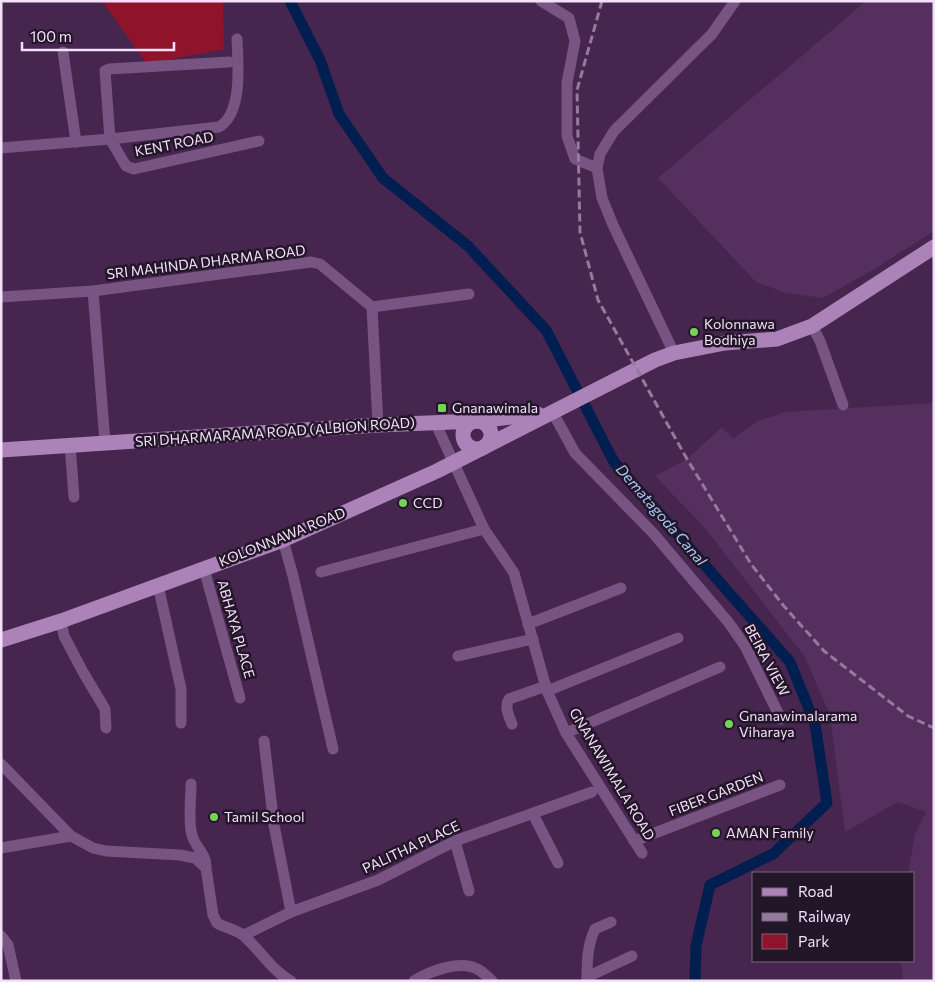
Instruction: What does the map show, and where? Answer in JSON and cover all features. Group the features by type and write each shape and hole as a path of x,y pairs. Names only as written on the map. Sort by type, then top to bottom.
{"main road":[{"name":"KOLONNAWA ROAD","path":"1,640 61,622 283,540 454,462 655,360 674,353 725,343 777,340 812,326 934,247"},
{"name":"SRI DHARMARAMA ROAD (ALBION ROAD)","path":"1,450 378,425 476,421 551,412"},
{"path":"476,421 468,424 465,428 465,441 471,447 484,447"}],"street":[{"path":"542,1 569,18 575,41 568,83 567,136 575,159 597,168"},
{"path":"674,353 613,225 602,198 597,168 600,154 614,131 712,34 735,1"},
{"path":"1,148 110,139 218,127 226,122 234,104 239,75 237,39"},
{"path":"63,52 76,142"},
{"name":"KENT ROAD","path":"229,62 109,69 105,71 110,139 126,166 134,168 259,141"},
{"name":"SRI MAHINDA DHARMA ROAD","path":"1,297 93,291 311,262 320,264 372,307"},
{"path":"93,291 105,442"},
{"path":"378,425 372,307 469,294"},
{"path":"812,326 820,341 843,405"},
{"name":"BEIRA VIEW","path":"551,412 574,453 653,534 729,623 746,646 781,719"},
{"name":"GNANAWIMALA ROAD","path":"435,422 484,529 514,573 547,689 566,733 642,853"},
{"path":"70,445 74,497"},
{"path":"321,572 484,529"},
{"path":"283,540 333,749"},
{"name":"ABHAYA PLACE","path":"204,568 240,698"},
{"path":"158,585 181,689 181,723"},
{"path":"528,624 621,588"},
{"path":"61,622 64,636 105,709 106,728"},
{"path":"512,724 506,703 509,699 547,689 678,638"},
{"path":"458,656 533,639"},
{"path":"566,733 720,667"},
{"path":"264,741 274,825 290,912"},
{"path":"1,764 71,836 93,848 106,851 180,855 195,858 206,868"},
{"path":"191,784 191,834 206,860 213,915 217,923 244,935 264,958 291,981"},
{"name":"FIBER GARDEN","path":"634,841 780,785"},
{"name":"PALITHA PLACE","path":"244,935 290,912 378,880 455,842 592,792"},
{"path":"533,814 558,862"},
{"path":"1,848 71,836"},
{"path":"455,842 469,891"},
{"path":"611,922 595,929 590,939 587,951 587,979 632,956"},
{"path":"1,936 8,945 16,981"},
{"path":"418,980 446,967 463,966 478,969 492,981"}],"shaded area":[{"path":"866,1 934,1 934,231 876,268 823,298 786,293 756,282 658,178"},
{"path":"934,403 934,981 903,981 901,962 915,962 915,872 908,872 915,834 926,812 898,802 845,832 830,715 805,657 705,528 655,476 687,459 722,427 733,439 757,421 785,412"}],"green space":[{"path":"102,1 223,1 224,49 147,64"}],"waterway":[{"name":"Dematagoda Canal","path":"290,1 320,60 339,114 383,178 468,246 546,330 614,462 790,662 815,724 827,803 773,854 710,885 696,946 695,981"}],"railway":[{"path":"602,1 577,90 580,232 598,300 687,459 751,564 783,605 824,651 908,716 934,728"}],"place":[{"name":"Kolonnawa Bodhiya","path":"694,332"},
{"name":"Gnanawimala","path":"442,408"},
{"name":"CCD","path":"403,503"},
{"name":"Gnanawimalarama Viharaya","path":"729,724"},
{"name":"Tamil School","path":"214,817"},
{"name":"AMAN Family","path":"716,833"}]}
